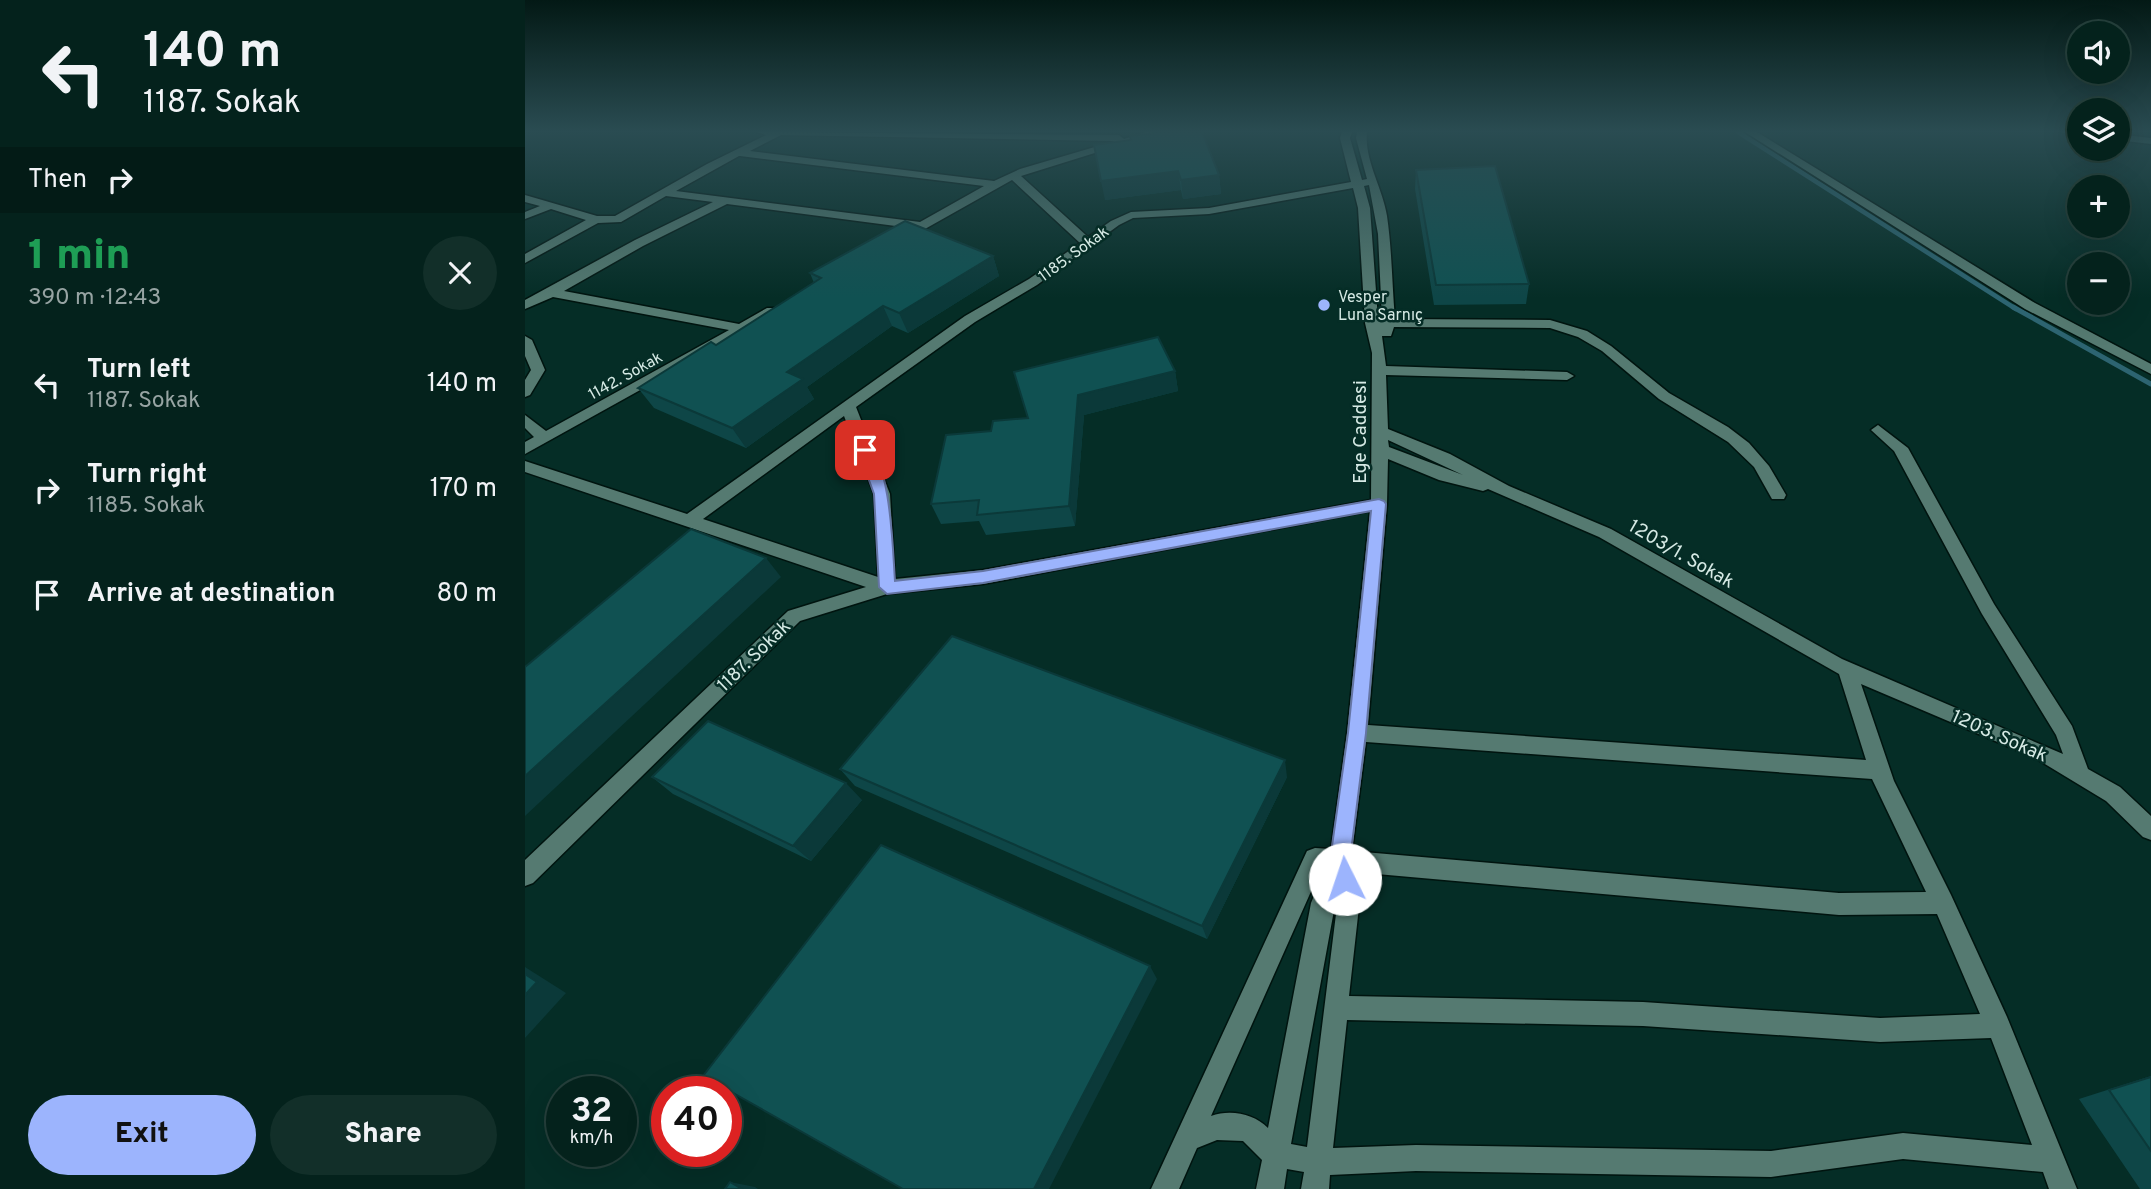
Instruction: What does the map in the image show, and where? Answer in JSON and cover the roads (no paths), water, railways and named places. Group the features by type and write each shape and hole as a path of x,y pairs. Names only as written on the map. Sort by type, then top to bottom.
{"street":[{"path":"525,198 596,219 617,220 675,187"},
{"path":"890,244 989,187"},
{"path":"1027,187 1088,244"},
{"name":"1185. Sokak","path":"689,521 970,319 1033,282 1115,223 1131,215 1209,211 1336,187"},
{"name":"Ege Caddesi","path":"1340,860 1357,733 1379,504 1379,362 1372,323 1364,208 1366,187"},
{"path":"1368,187 1382,236 1389,323 1379,362 1567,376"},
{"path":"1839,187 2030,306 2151,370"},
{"path":"666,193 922,226"},
{"path":"525,305 552,293 639,243 727,200"},
{"path":"525,216 550,206"},
{"path":"525,259 596,219"},
{"path":"552,293 741,328"},
{"name":"1142. Sokak","path":"525,449 788,302"},
{"path":"1372,323 1550,324 1574,329 1600,342 1654,389 1743,446 1766,471 1778,495"},
{"path":"525,340 538,370 525,392"},
{"path":"525,466 887,587 882,494 848,406"},
{"path":"526,421 544,439"},
{"path":"1878,430 1900,448 1988,609 2065,732 2080,774"},
{"name":"1203/1. Sokak","path":"1380,431 1445,458 1503,490 1605,533 1841,667"},
{"name":"1203/1. Sokak","path":"1381,450 1445,476 1503,490"},
{"name":"1187. Sokak","path":"525,875 794,616 887,587 983,577 1379,504"},
{"path":"1841,667 1879,770 1944,903 1998,1026 2063,1189"},
{"name":"1203. Sokak","path":"1841,667 2042,751 2113,794 2151,830"},
{"path":"1357,733 1879,770"},
{"path":"1165,1189 1315,858 1839,904 1944,903"},
{"path":"1315,1189 1349,898 1340,860"},
{"path":"1270,1189 1322,903 1340,860"},
{"path":"1336,1008 1643,1014 1880,1030 1998,1026"},
{"path":"1188,1138 1217,1127 1249,1128 1275,1154 1318,1161 1416,1158 1771,1164 1903,1146 2053,1160"}],"waterway":[{"path":"1825,187 2016,309"},
{"path":"2013,307 2151,384"}],"place":[{"name":"Vesper Luna Sarnıç","path":"1324,305"}]}
